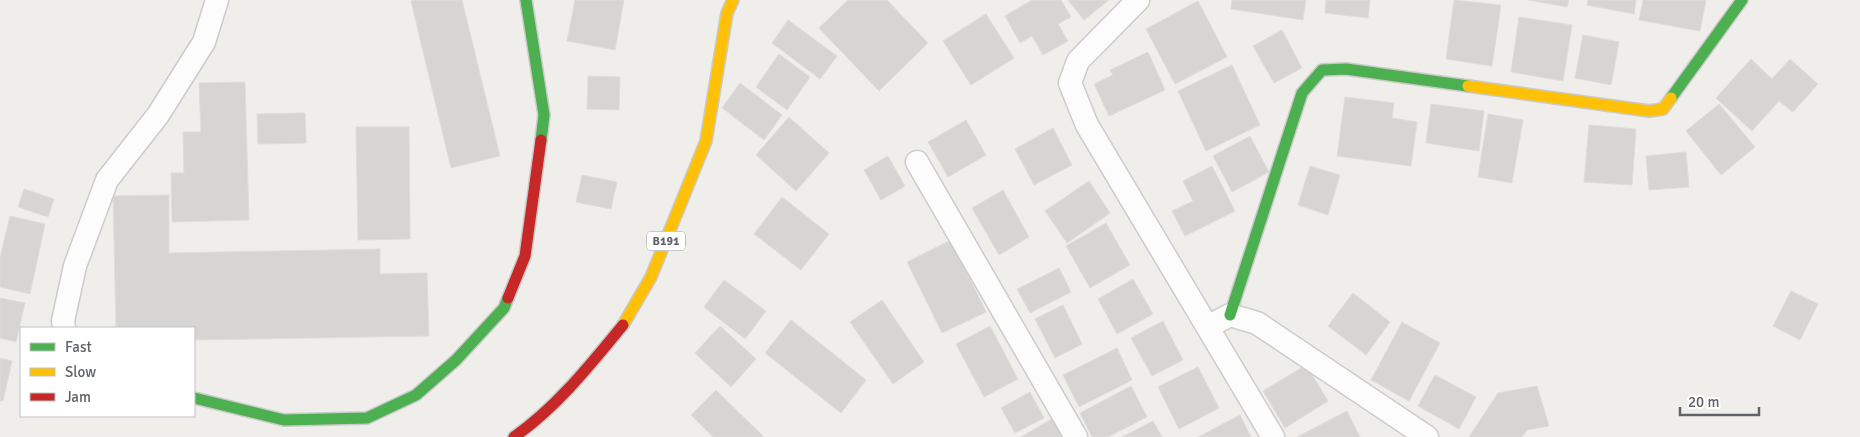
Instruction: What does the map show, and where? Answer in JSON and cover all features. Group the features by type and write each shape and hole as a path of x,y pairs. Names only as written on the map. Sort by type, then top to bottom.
{"street":[{"path":"64,327 63,321 75,266 107,180 158,115 204,42 217,0"},
{"path":"195,398 284,420 367,418 416,395 456,360 504,308 525,256 544,115 526,0"},
{"name":"B191","path":"514,437 531,425 578,379 624,323 651,278 706,141 727,13 733,0"},
{"path":"1138,0 1078,61 1070,83 1087,124 1273,437"},
{"path":"1208,327 1230,315 1302,93 1322,70 1346,69 1649,111 1663,109 1742,0"},
{"path":"917,162 1076,437"},
{"path":"1230,315 1257,323 1427,437"}],"building":[{"path":"462,0 500,156 451,168 411,1"},
{"path":"575,0 624,0 615,50 567,41"},
{"path":"848,0 887,0 928,43 879,91 819,28"},
{"path":"1032,0 1061,0 1071,17 1058,24 1068,41 1043,55 1032,36 1020,43 1005,16"},
{"path":"1068,0 1109,0 1084,20"},
{"path":"1232,0 1306,0 1303,20 1231,9"},
{"path":"1326,0 1370,0 1368,18 1325,13"},
{"path":"1454,0 1501,5 1492,66 1446,59"},
{"path":"1528,0 1569,0 1567,7"},
{"path":"1588,0 1636,0 1634,14 1587,5"},
{"path":"1643,0 1706,0 1700,31 1639,20"},
{"path":"1198,1 1227,57 1175,84 1146,29"},
{"path":"986,14 1014,58 971,85 943,41"},
{"path":"1519,17 1572,25 1563,81 1511,72"},
{"path":"788,20 837,56 820,79 772,43"},
{"path":"1282,30 1302,68 1274,83 1253,46"},
{"path":"1583,35 1619,42 1611,85 1575,78"},
{"path":"1148,52 1165,90 1109,116 1094,84 1113,75 1110,70"},
{"path":"779,54 810,77 787,110 756,87"},
{"path":"1751,59 1772,79 1790,59 1818,84 1793,112 1779,101 1752,131 1716,98"},
{"path":"1232,65 1260,125 1206,151 1178,91"},
{"path":"588,76 620,77 619,110 587,109"},
{"path":"245,82 249,220 172,222 171,173 184,173 183,132 201,132 199,83"},
{"path":"740,83 782,115 764,140 722,108"},
{"path":"1345,97 1394,103 1392,118 1417,122 1411,166 1337,156"},
{"path":"1431,104 1484,111 1479,151 1426,143"},
{"path":"1719,104 1755,147 1721,175 1686,131"},
{"path":"305,113 306,143 258,144 257,114"},
{"path":"1488,114 1523,120 1512,183 1478,177"},
{"path":"789,117 829,153 796,191 756,155"},
{"path":"966,120 986,155 948,177 928,142"},
{"path":"1589,125 1636,129 1632,185 1584,182"},
{"path":"356,127 409,127 410,239 358,240"},
{"path":"1053,128 1072,165 1034,185 1015,149"},
{"path":"1250,136 1269,172 1232,192 1213,156"},
{"path":"1686,152 1689,187 1649,190 1646,156"},
{"path":"888,156 905,186 881,200 864,170"},
{"path":"1212,166 1235,211 1185,236 1172,211 1193,201 1183,181"},
{"path":"1310,166 1340,175 1328,215 1298,205"},
{"path":"582,175 617,182 611,209 576,202"},
{"path":"1089,181 1110,213 1067,243 1045,211"},
{"path":"24,189 54,199 48,217 18,207"},
{"path":"1003,190 1029,237 999,255 972,208"},
{"path":"169,195 169,253 380,249 380,274 427,273 429,336 195,340 195,327 116,327 113,196"},
{"path":"782,197 829,234 801,270 754,234"},
{"path":"10,216 45,224 30,294 0,287 0,258"},
{"path":"1106,223 1130,265 1090,288 1066,246"},
{"path":"951,240 986,312 942,333 907,262"},
{"path":"1059,268 1071,292 1030,313 1017,289"},
{"path":"1133,279 1153,314 1117,334 1098,299"},
{"path":"724,280 766,311 745,339 704,307"},
{"path":"1791,291 1818,304 1800,340 1773,326"},
{"path":"1353,293 1390,322 1366,355 1328,326"},
{"path":"0,298 25,303 16,342 0,338"},
{"path":"882,300 924,362 893,384 850,322"},
{"path":"1063,305 1082,344 1055,358 1035,319"},
{"path":"791,320 866,380 841,413 765,353"},
{"path":"1163,321 1183,360 1152,376 1131,338"},
{"path":"1402,322 1440,343 1409,401 1371,380"},
{"path":"720,326 756,359 731,387 695,353"},
{"path":"990,326 1018,379 984,397 956,344"},
{"path":"1117,348 1132,380 1079,407 1063,375"},
{"path":"0,358 12,361 3,401 0,401"},
{"path":"1306,365 1328,401 1285,428 1263,391"},
{"path":"1198,367 1219,408 1179,429 1158,387"},
{"path":"1435,375 1476,397 1459,429 1418,406"},
{"path":"1131,386 1147,417 1108,437 1092,437 1080,413"},
{"path":"1537,386 1549,426 1527,430 1522,437 1469,437 1498,393"},
{"path":"716,390 764,437 713,437 691,415"},
{"path":"1030,392 1044,418 1015,433 1001,408"},
{"path":"1347,411 1360,437 1297,437"},
{"path":"1240,415 1251,437 1198,437"},
{"path":"1055,417 1066,437 1021,437"},
{"path":"1153,421 1162,437 1122,437"}],"traffic: fast":[{"path":"526,0 544,115 541,140"},
{"path":"1671,98 1742,0"},
{"path":"1230,315 1302,93 1322,70 1346,69 1468,86"},
{"path":"195,398 284,420 367,418 416,395 456,360 504,308 508,298"}],"traffic: slow":[{"path":"623,325 651,277 706,141 727,13 733,0"},
{"path":"1468,86 1649,111 1663,109 1671,98"}],"traffic: jam":[{"path":"508,298 525,256 541,140"},
{"path":"514,437 559,399 623,325"}]}
